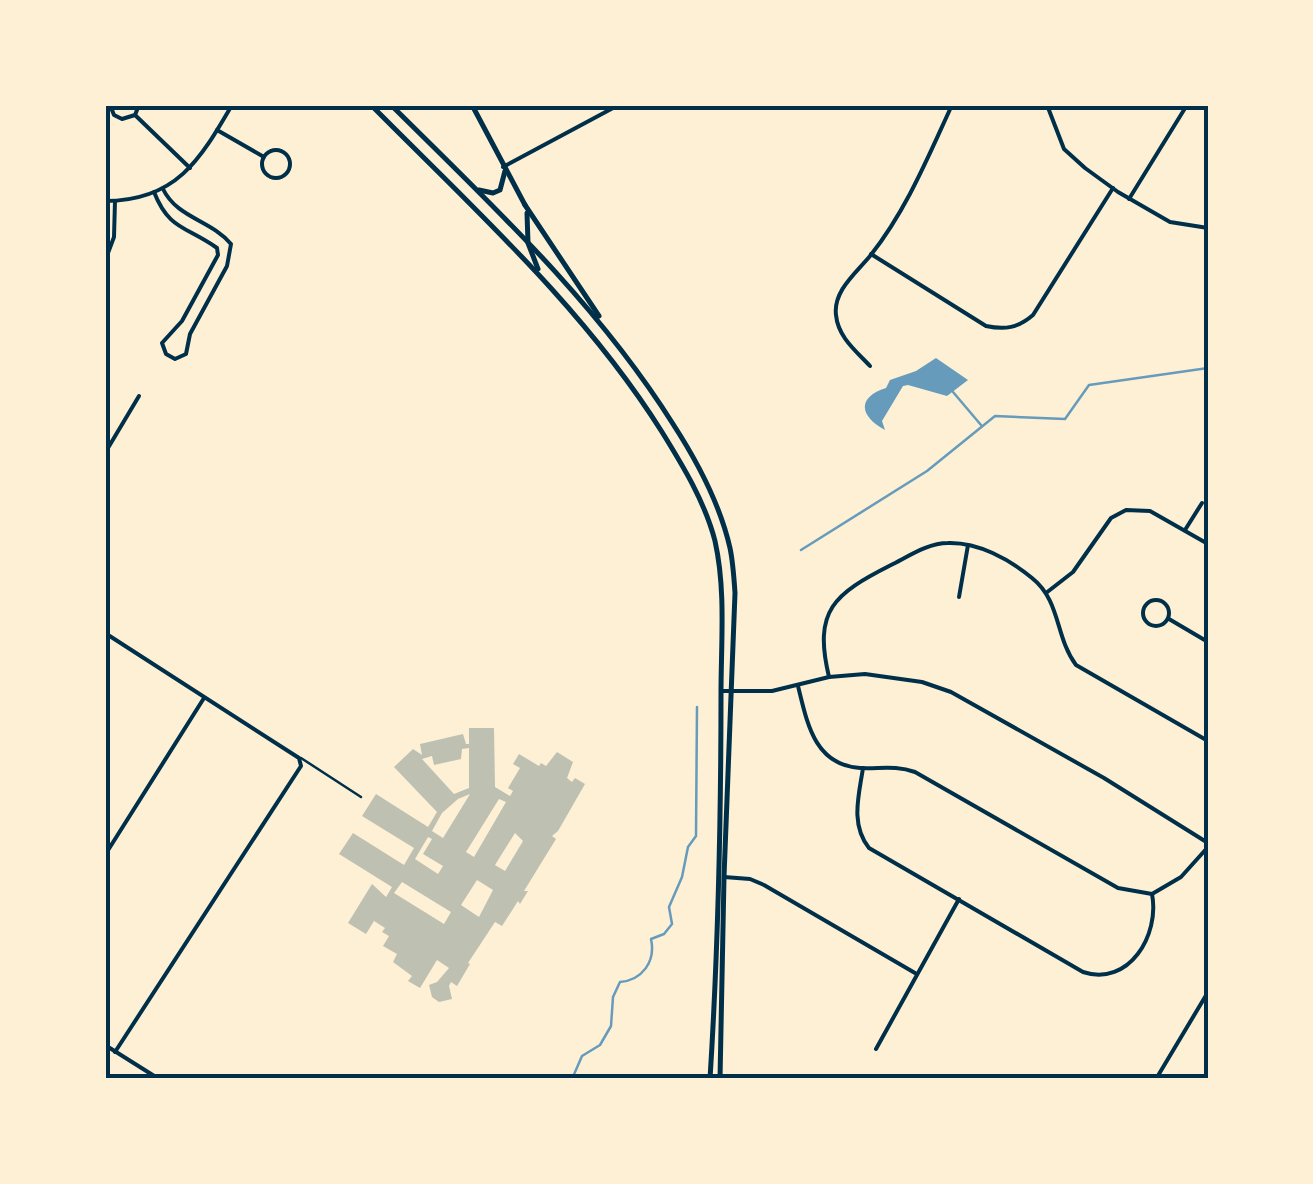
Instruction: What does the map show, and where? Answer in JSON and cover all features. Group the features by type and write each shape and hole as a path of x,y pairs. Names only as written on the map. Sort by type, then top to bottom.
{"main road":[{"path":"370,105 544,279 625,376 700,499 720,572 721,691 710,1079"},
{"path":"391,105 475,188 612,335"},
{"path":"472,105 525,205 692,452 717,506 730,549 735,593 720,1079"},
{"path":"475,188 493,193 500,190 504,169"},
{"path":"525,205 528,244 544,279"}],"street":[{"path":"110,105 118,118 127,119 135,115 139,105"},
{"path":"105,201 164,190 190,168 232,105"},
{"path":"870,366 841,334 835,311 843,286 872,254 916,183 952,105"},
{"path":"1047,105 1064,149 1113,188 1170,222 1208,228"},
{"path":"1129,199 1185,106"},
{"path":"504,169 613,108"},
{"path":"135,115 190,168"},
{"path":"217,130 264,158"},
{"path":"270,152 284,152 289,169 280,178 270,177 262,167 264,158 270,152"},
{"path":"872,254 986,326 1004,329 1022,324 1033,314 1113,188"},
{"path":"164,190 174,207 224,236 231,249 227,266 190,334 186,354 170,357 162,343 182,320 217,252"},
{"path":"154,192 166,218 207,241 217,252"},
{"path":"105,261 114,237 115,201"},
{"path":"217,252 231,249"},
{"path":"105,452 139,396"},
{"path":"1186,530 1202,503"},
{"path":"1046,592 1073,572 1106,524 1134,508 1150,511 1208,544"},
{"path":"829,677 822,637 828,615 845,592 922,549 945,543 968,546 998,555 1046,592 1057,614 1064,646 1076,665 1208,741"},
{"path":"959,596 968,546"},
{"path":"1161,601 1167,606 1168,618 1162,624 1150,624 1144,617 1144,608 1149,602 1161,601"},
{"path":"1168,618 1208,642"},
{"path":"105,643 107,634 299,758 301,766 116,1052"},
{"path":"721,691 772,691 829,677 882,674 918,680 950,692 1120,788 1208,845 1181,877 1152,894 1118,888 915,772 885,765 863,768 840,764 816,744 808,729 798,686"},
{"path":"105,854 205,697"},
{"path":"863,768 857,820 864,842 1083,972 1098,976 1119,972 1138,954 1154,917 1152,894"},
{"path":"724,876 764,885 915,973"},
{"path":"876,1049 959,899"},
{"path":"1156,1079 1208,992"},
{"path":"105,1045 159,1079"}],"lane":[{"path":"299,758 360,797"}],"water":[{"path":"936,358 968,380 947,396 903,386 882,421 885,430 876,425 866,413 870,396 886,388 890,380 916,371"}],"building":[{"path":"469,728 494,728 495,787 510,796 513,791 508,788 520,768 513,764 519,754 546,766 557,752 573,762 567,778 585,784 552,836 556,839 520,904 518,901 502,926 495,922 457,986 451,982 452,999 439,1002 432,997 429,985 449,968 437,960 420,988 408,981 412,976 393,962 397,954 383,946 389,936 382,932 385,928 374,921 366,934 348,923 372,884 386,897 392,887 339,854 353,833 404,865 414,848 362,816 376,794 428,827 437,812 394,767 413,749 422,755 420,744 463,734 469,744","holes":["469,748 469,788 454,794 422,759 432,756 434,765 461,759 462,749","470,794 443,838 432,831 442,813 458,799","499,799 506,802 474,857 466,852","515,833 523,841 505,871 495,865","428,837 432,839 423,854 443,866 438,874 415,859","477,880 493,890 479,917 461,905","402,882 451,912 444,924 394,893"]}],"waterway":[{"path":"801,550 927,471 995,416 1065,419 1089,385 1208,368"},
{"path":"953,392 981,425"},
{"path":"572,1079 582,1056 600,1045 611,1026 613,997 620,982 641,974 649,962 651,939 664,934 672,924 669,907 682,877 688,847 696,836 697,707"}]}
